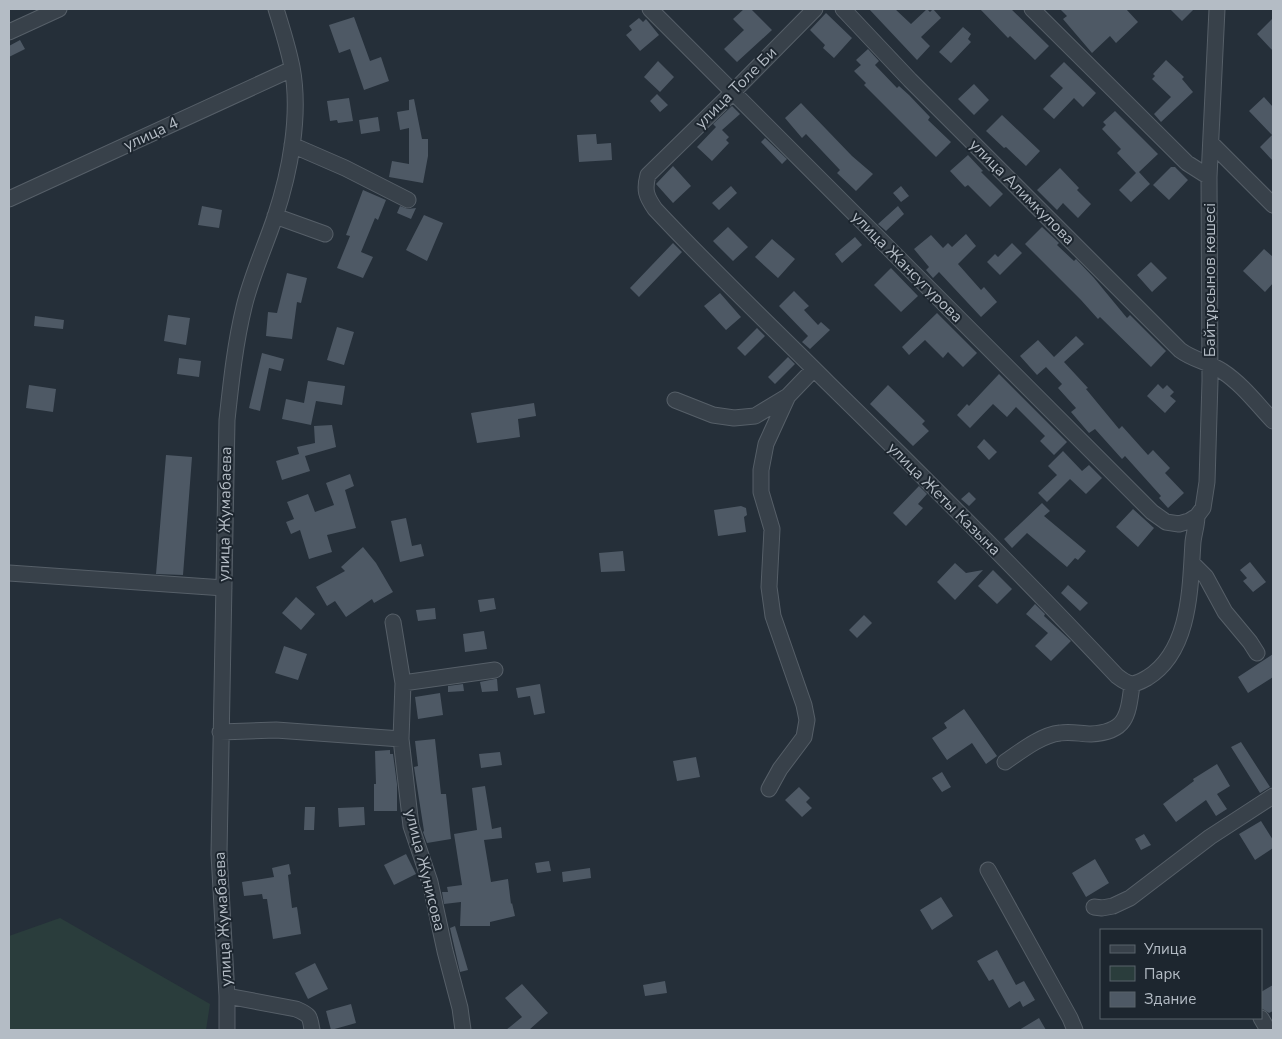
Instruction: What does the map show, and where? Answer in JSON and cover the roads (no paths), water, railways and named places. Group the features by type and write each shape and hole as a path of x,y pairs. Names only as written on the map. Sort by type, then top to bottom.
{"street":[{"path":"9,32 59,9"},
{"name":"улица Жумабаева","path":"227,1030 227,996 219,854 227,420 233,370 244,307 286,181 292,145 295,114 292,69 285,36 276,9"},
{"name":"улица Жансугурова","path":"650,9 1145,505 1166,522 1179,524 1197,516"},
{"name":"улица Толе Би","path":"656,166 733,92 814,9"},
{"name":"улица Алимкулова","path":"843,9 910,80 1180,350 1186,355 1210,364 1224,372 1241,386 1273,421"},
{"path":"1032,9 1187,163 1209,177"},
{"name":"Байтұрсынов көшесі","path":"1197,516 1203,508 1207,482 1210,364 1209,177 1217,9"},
{"name":"улица 4","path":"9,199 292,69"},
{"path":"1212,144 1273,205"},
{"path":"292,145 345,168 408,200"},
{"name":"улица Жеты Казына","path":"656,166 648,175 645,185 647,198 655,209 712,270 1033,588 1117,676 1126,683 1132,684"},
{"path":"275,216 325,234"},
{"path":"675,400 713,415 734,418 755,416 788,396 814,369"},
{"path":"769,788 804,736 806,720 804,705 773,616 769,587 772,529 761,492 761,470 766,444 788,396"},
{"path":"1006,762 1050,735 1059,733 1091,734 1112,731 1120,726 1130,706 1132,684 1144,680 1160,669 1170,658 1180,638 1186,614 1197,516"},
{"path":"1192,562 1206,577 1225,612 1250,642 1256,653"},
{"path":"9,573 224,588"},
{"name":"улица Жунисова","path":"393,622 403,683 401,739 410,826 430,882 444,951 460,1008 463,1030"},
{"path":"403,683 495,670"},
{"path":"220,732 276,730 401,739"},
{"path":"1094,907 1113,906 1130,898 1210,837 1273,796"},
{"path":"988,870 1075,1030"},
{"path":"227,996 296,1009 306,1013 310,1018 312,1030"}]}
